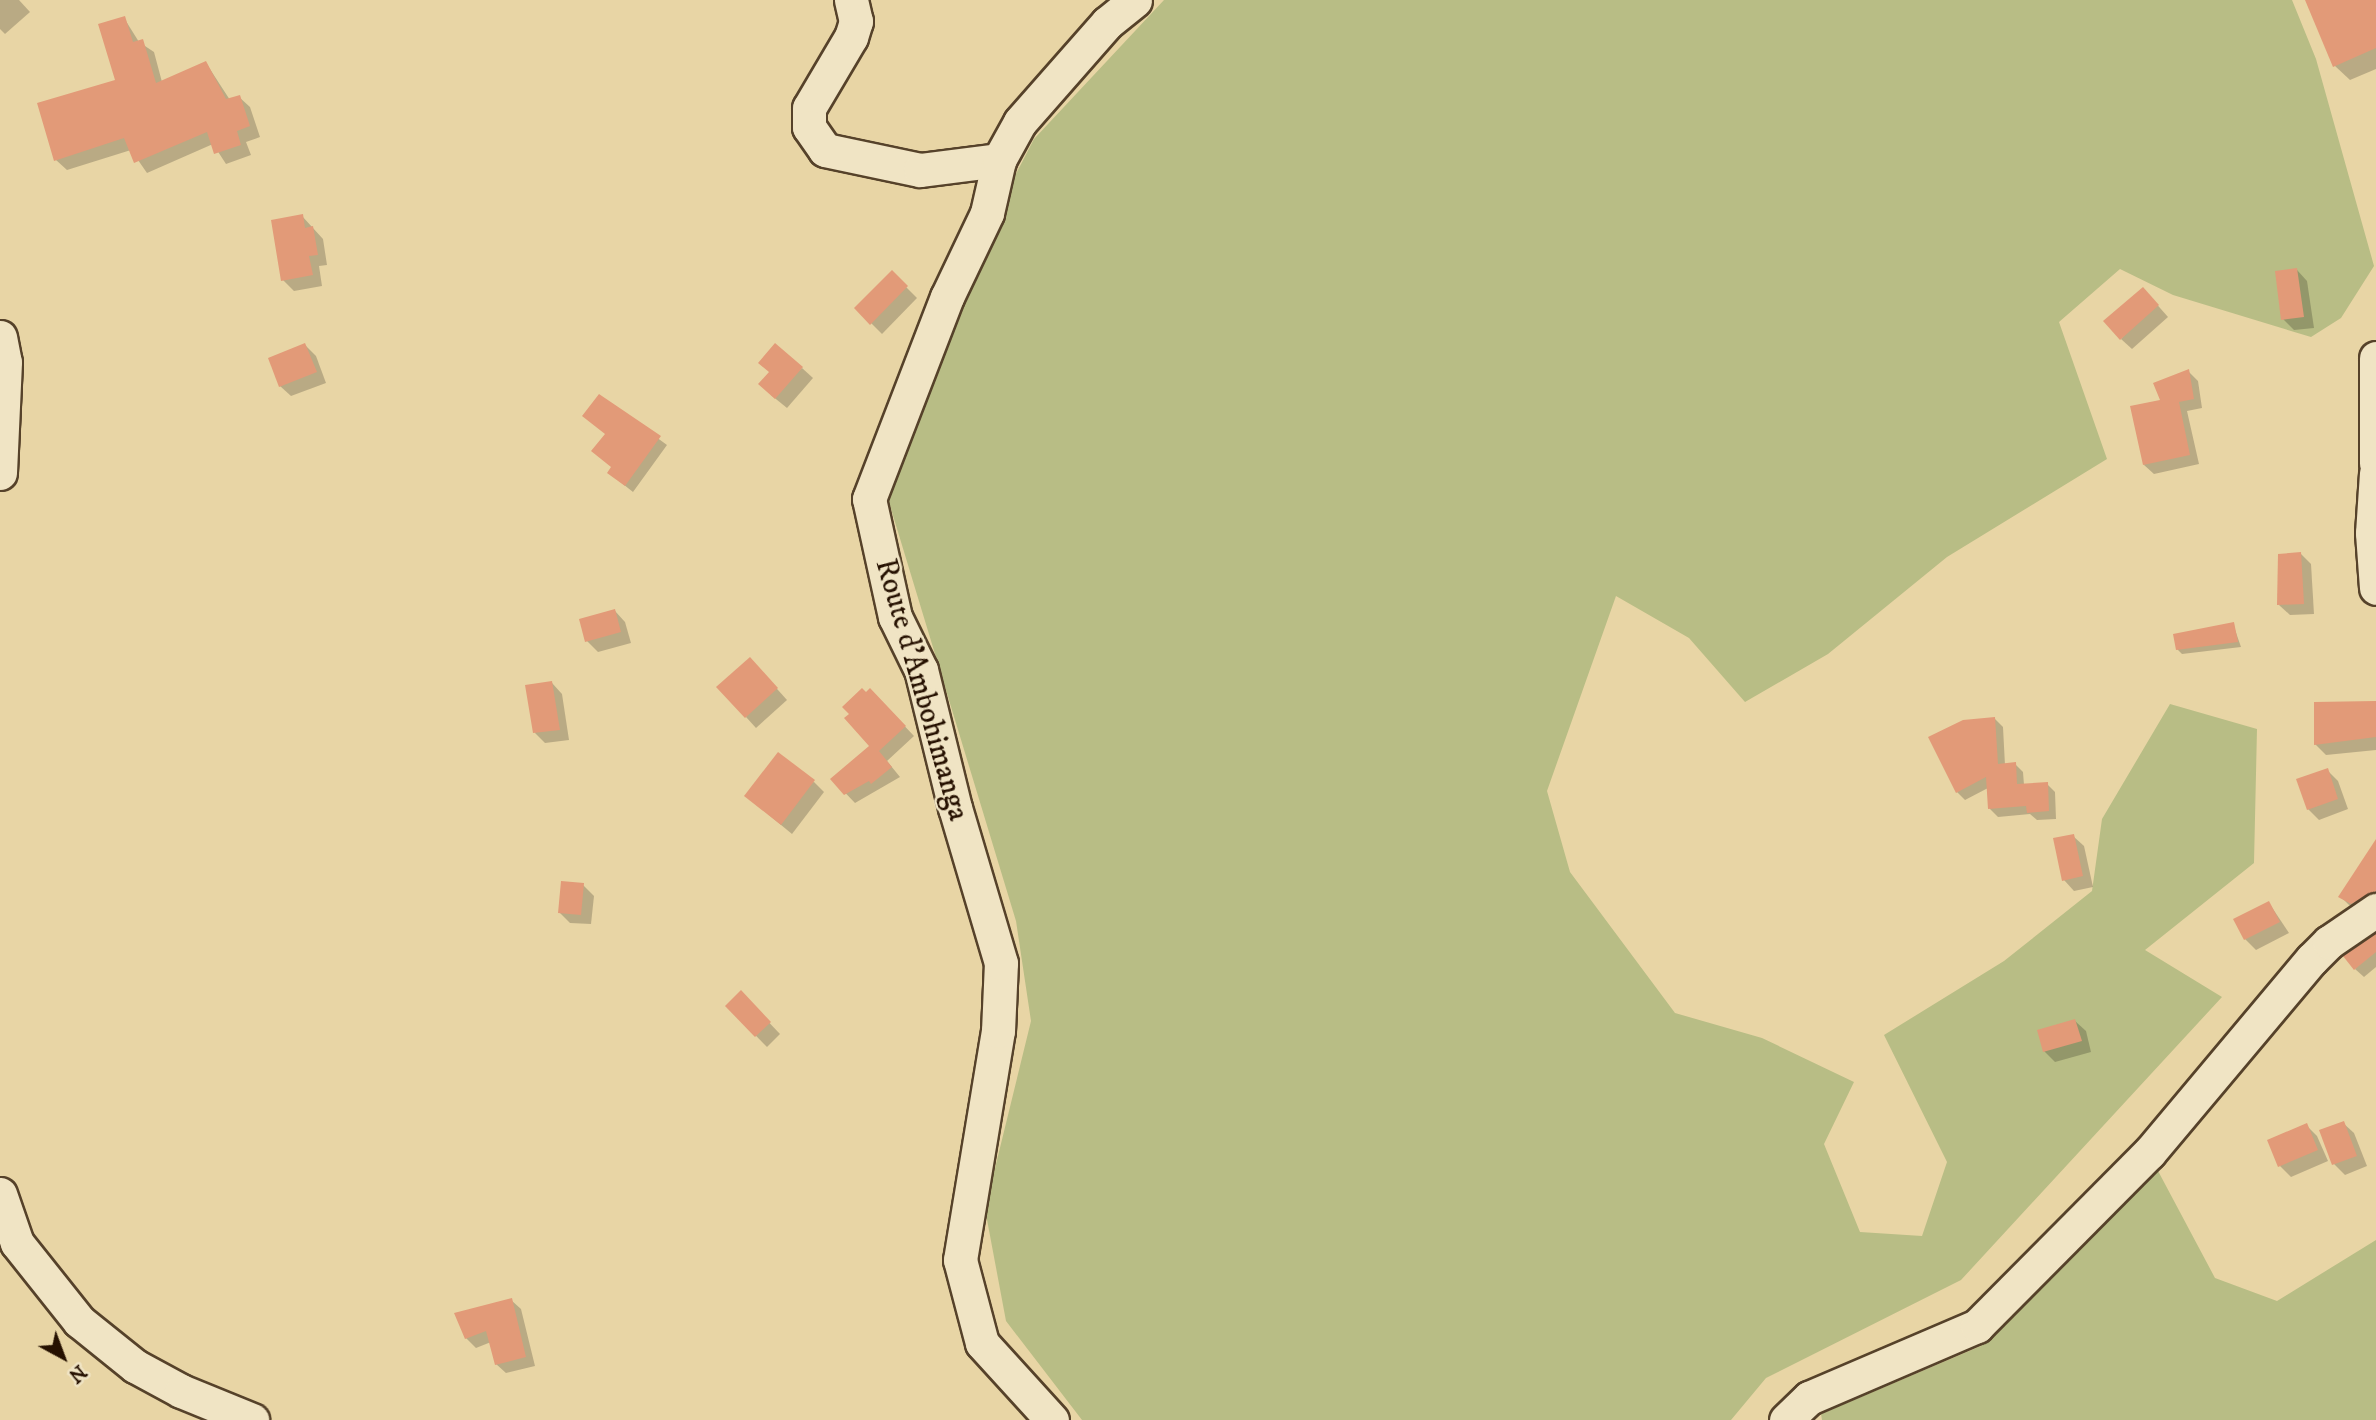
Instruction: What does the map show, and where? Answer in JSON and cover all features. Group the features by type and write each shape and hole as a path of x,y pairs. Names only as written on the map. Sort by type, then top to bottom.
{"street":[{"path":"851,0 856,21 851,37 809,108 809,127 825,150 920,170 999,160"},
{"name":"Route d'Ambohimanga","path":"1052,1420 982,1343 960,1260 998,1031 1001,963 955,808 921,670 895,617 869,499 947,297 987,213 999,160 1020,122 1107,23 1136,0"},
{"path":"0,337 5,362 0,473"},
{"path":"2376,358 2376,463"},
{"path":"2376,473 2376,588"},
{"path":"1786,1420 1809,1398 1978,1326 2149,1153 2312,959 2329,942 2376,910"},
{"path":"0,1194 17,1243 79,1321 135,1366 181,1391 252,1420"}],"green space":[{"path":"1164,0 2292,0 2316,59 2374,266 2341,318 2311,337 2173,295 2120,269 2059,322 2107,459 1947,557 1828,654 1745,702 1689,638 1616,596 1547,791 1570,872 1675,1013 1762,1038 1854,1082 1824,1144 1860,1232 1922,1236 1947,1162 1884,1035 2004,961 2092,891 2102,819 2170,704 2257,729 2254,863 2145,950 2222,997 1961,1280 1766,1378 1731,1420 1082,1420 1006,1321 985,1209 1031,1021 1016,921 888,499 938,324 1034,139"},
{"path":"2157,1169 2215,1278 2277,1301 2376,1240 2376,1420 1822,1420 1821,1414 1981,1346"}],"building":[{"path":"2305,0 2376,0 2376,48 2333,67"},
{"path":"125,16 133,42 143,39 156,83 206,61 226,99 240,95 250,126 237,131 241,145 214,154 207,132 134,163 124,138 54,161 37,103 115,80 98,24"},
{"path":"303,214 305,228 313,226 318,255 309,256 313,275 281,281 271,220"},
{"path":"2297,268 2304,317 2281,320 2275,271"},
{"path":"892,270 908,286 870,325 854,308"},
{"path":"2143,287 2159,305 2120,340 2103,321"},
{"path":"305,343 317,372 279,387 268,358"},
{"path":"775,343 803,367 775,399 758,384 769,372 758,363"},
{"path":"2189,369 2194,399 2179,402 2190,455 2143,465 2130,406 2160,400 2153,383"},
{"path":"599,394 661,436 625,486 607,473 611,467 591,451 605,434 582,416"},
{"path":"2301,552 2304,604 2277,605 2278,554"},
{"path":"615,609 621,632 585,642 579,619"},
{"path":"2234,622 2238,642 2176,650 2173,634"},
{"path":"750,657 778,688 745,718 716,687"},
{"path":"552,681 560,730 533,733 525,685"},
{"path":"862,688 866,692 870,688 906,726 879,751 892,767 871,784 869,781 844,795 830,779 869,746 844,718 849,714 842,707"},
{"path":"2376,701 2376,737 2314,745 2314,702"},
{"path":"1995,717 1998,764 2016,762 2017,784 2048,782 2049,811 2027,813 2026,806 1988,809 1986,777 1956,793 1928,737 1963,720"},
{"path":"778,752 815,780 781,825 744,796"},
{"path":"2328,768 2338,799 2307,810 2296,779"},
{"path":"2074,834 2083,876 2062,881 2053,838"},
{"path":"2376,839 2376,891 2351,904 2338,897"},
{"path":"561,881 584,883 581,915 558,913"},
{"path":"2269,901 2280,922 2244,940 2233,919"},
{"path":"2376,933 2376,952 2354,970 2343,956"},
{"path":"741,990 771,1022 755,1037 725,1006"},
{"path":"2075,1019 2082,1041 2043,1052 2037,1030"},
{"path":"2344,1121 2357,1156 2332,1165 2319,1130"},
{"path":"2307,1123 2318,1150 2278,1167 2267,1140"},
{"path":"512,1298 526,1357 495,1365 486,1331 465,1339 454,1313"}]}
